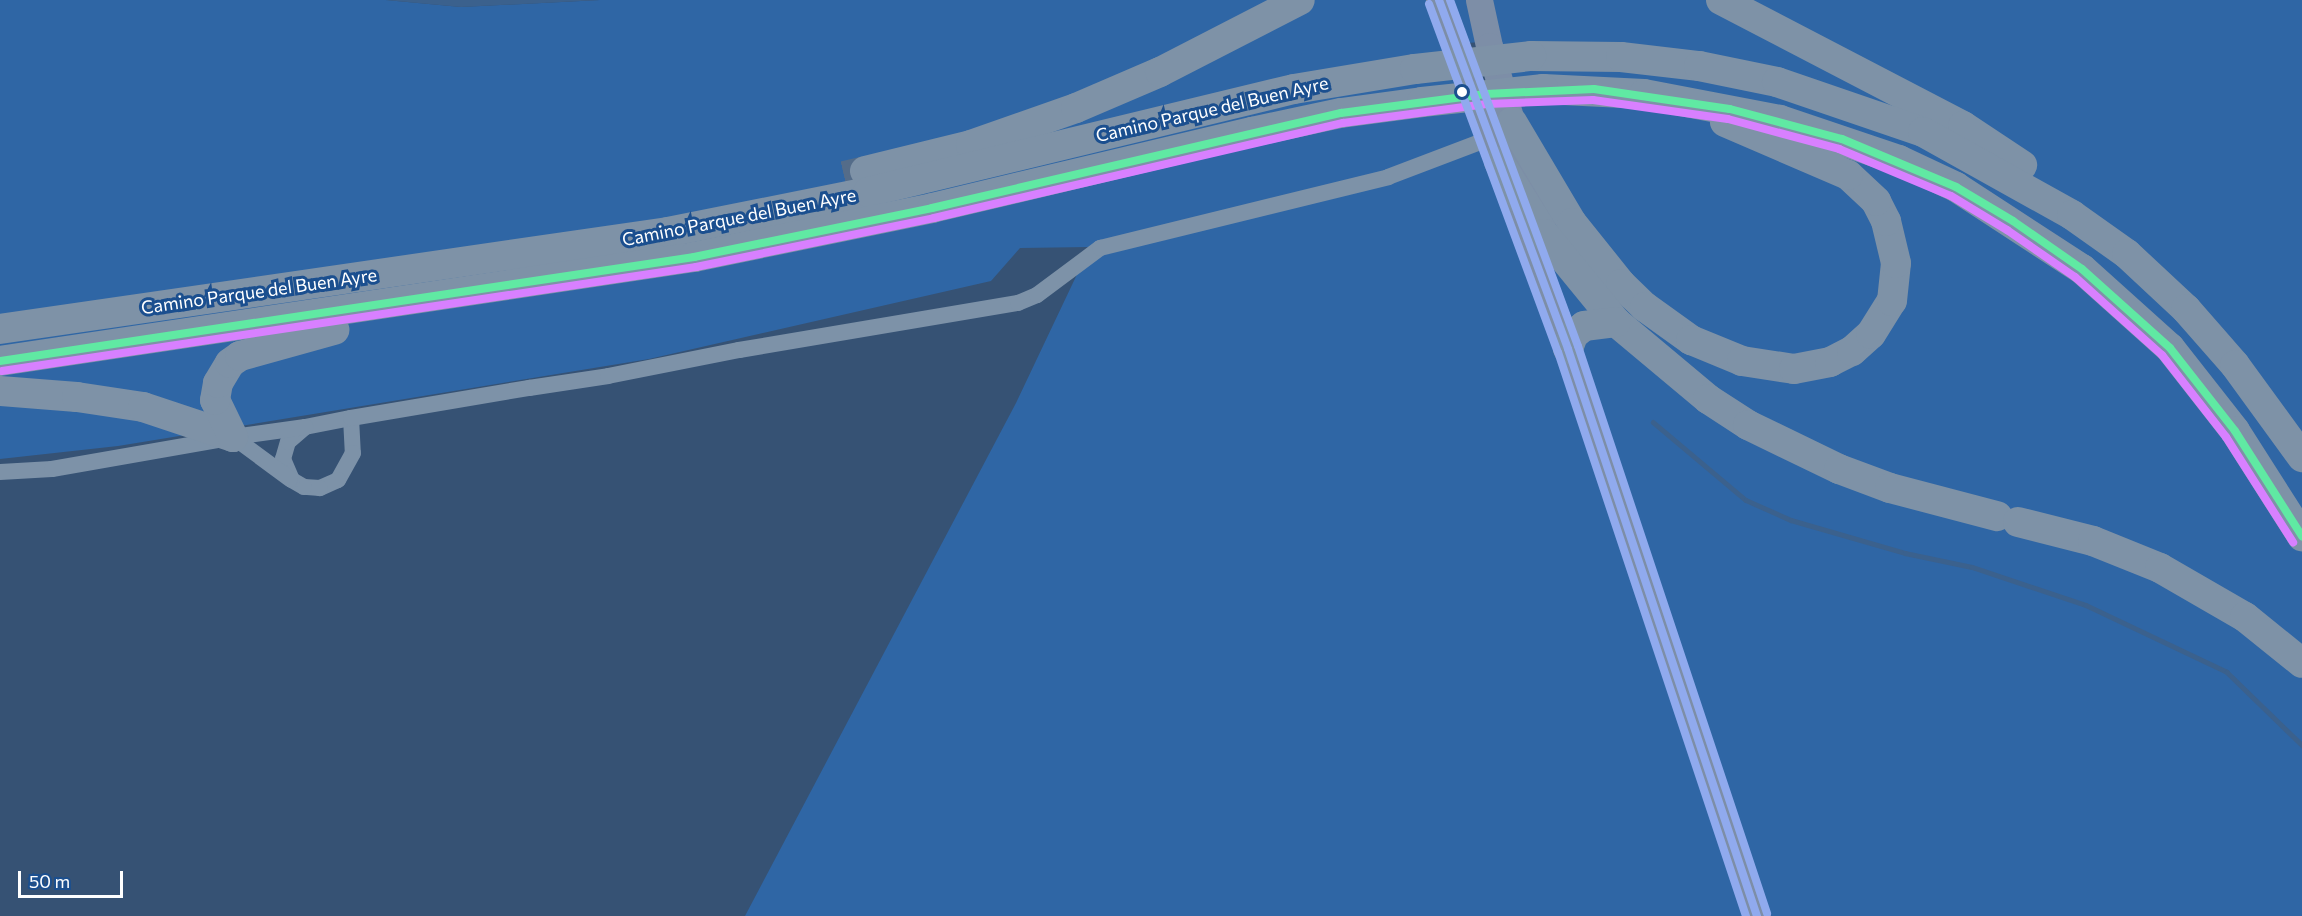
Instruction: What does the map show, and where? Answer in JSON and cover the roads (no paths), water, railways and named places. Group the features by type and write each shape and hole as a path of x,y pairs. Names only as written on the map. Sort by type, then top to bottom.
{"highway":[{"path":"486,260 971,145 1076,108 1160,72 1300,0"},
{"path":"1721,0 1963,126 2041,178 2127,254"},
{"name":"Camino Parque del Buen Ayre","path":"0,328 486,260 668,232 868,192 1239,102 1415,69 1531,56 1621,57 1699,66 1777,82 1851,105 1923,132 2011,179 2127,254 2186,309 2235,364 2302,457"},
{"name":"Camino Parque del Buen Ayre","path":"0,361 455,296 694,258 932,208 1252,132 1422,102 1543,89 1594,89 1681,101 1780,120 1851,142 1956,187 2013,221 2082,269 2170,348 2235,431 2302,536"},
{"path":"1512,122 1533,162 1585,239 1621,284 1669,325 1714,351 1786,368 1809,368 1852,351 1871,334 1892,301 1895,280 1893,240 1876,201 1848,175 1681,101"},
{"path":"1493,151 1544,234 1616,322 1701,393 1748,425 1890,488 2093,541 2160,568 2245,618 2302,663"},
{"path":"233,437 215,400 224,371 240,356 455,296"},
{"path":"1568,349 1573,335 1584,326 1616,322"},
{"path":"0,392 77,397 143,407 233,437"}],"main road":[{"path":"1439,0 1568,349 1757,916"},
{"path":"1479,0 1488,46 1544,234 1568,349"}],"street":[{"path":"0,472 52,469 1018,303 1037,295 1100,248 1493,151"},
{"path":"233,437 292,480 304,487 320,488 338,480 353,453 351,418"},
{"path":"292,480 283,459 288,442 305,426"}],"waterway":[{"path":"1653,422 1746,500 1791,520 1905,553 1972,567 2086,605 2227,672 2302,745"}],"tunnel":[{"path":"844,176 865,171"}]}
